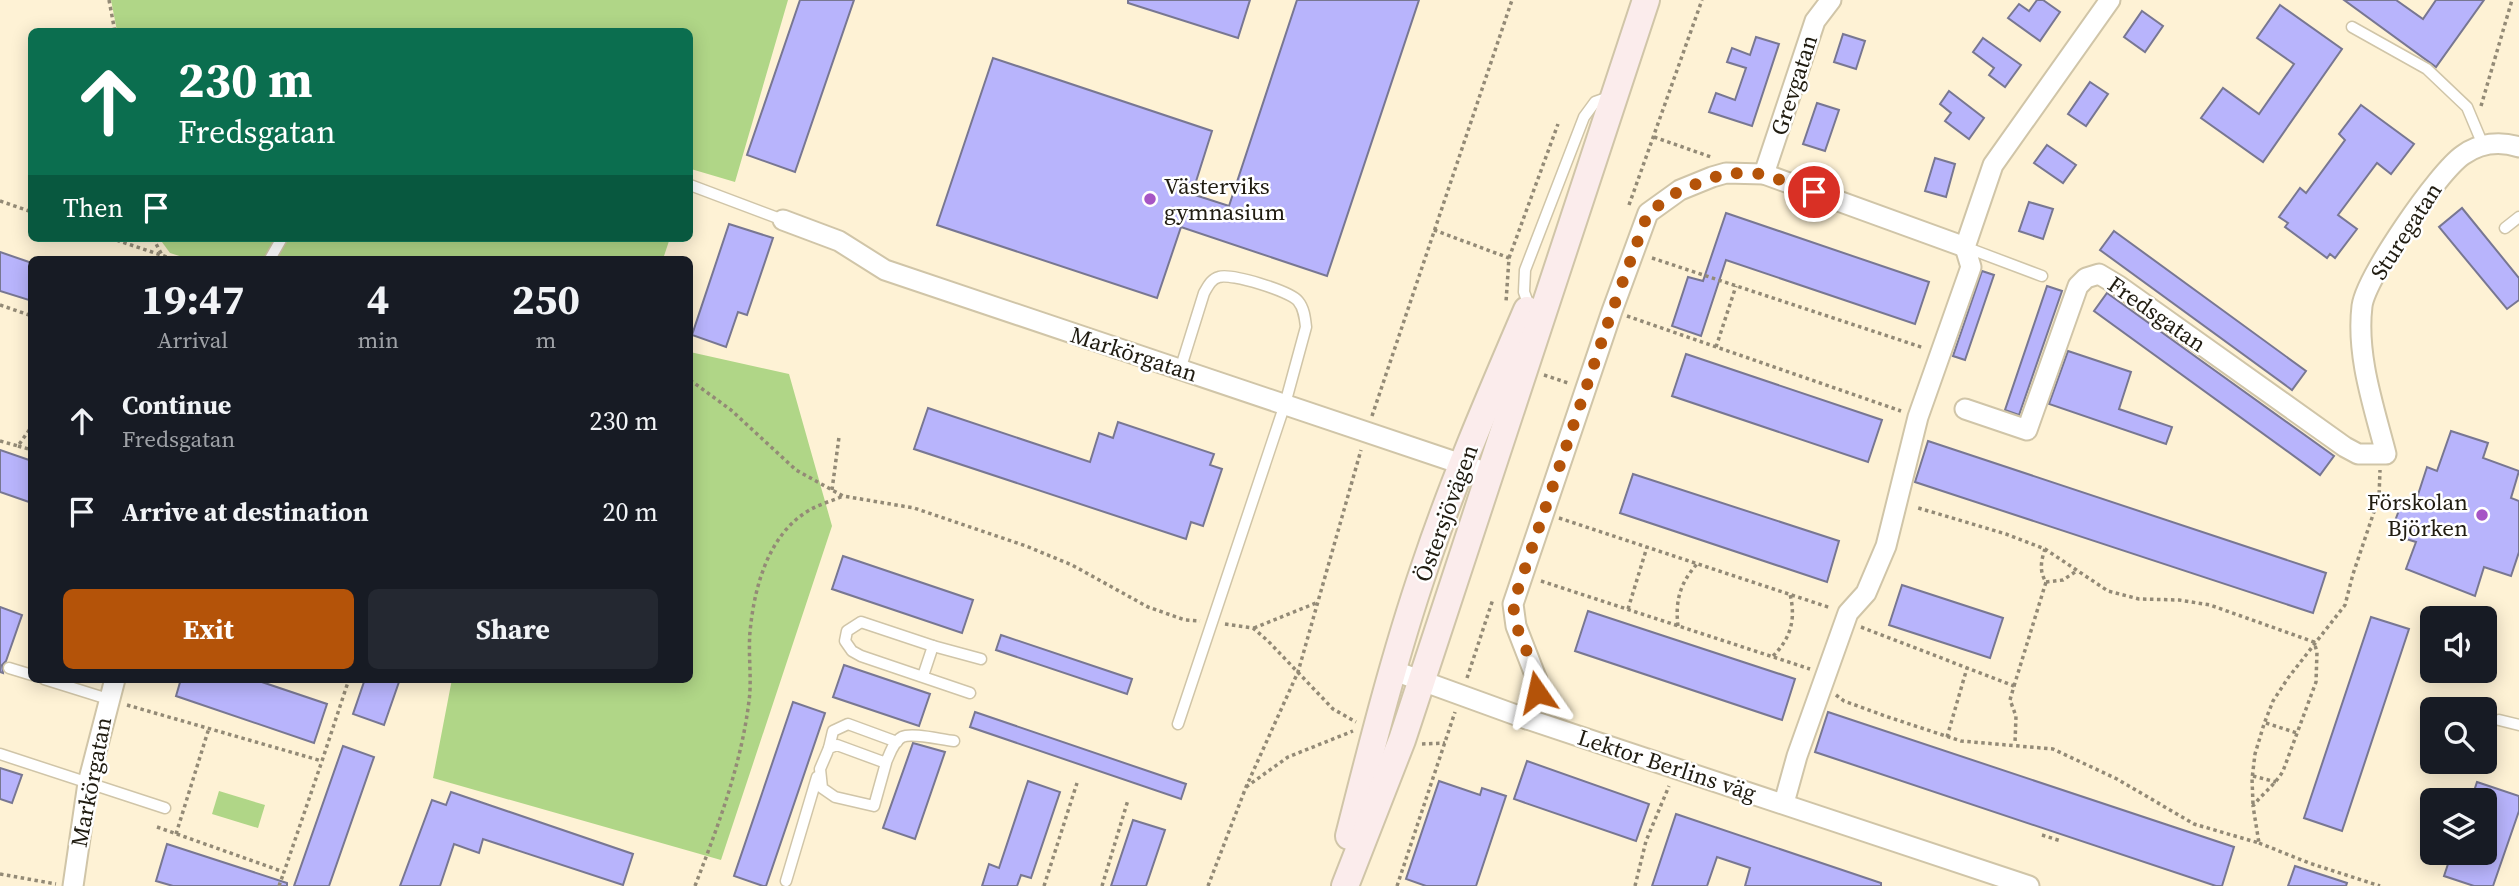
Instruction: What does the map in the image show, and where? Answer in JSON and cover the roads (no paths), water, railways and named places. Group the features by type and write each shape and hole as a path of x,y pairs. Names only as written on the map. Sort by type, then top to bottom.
{"main road":[{"name":"Östersjövägen","path":"1345,886 1402,740 1646,0"},
{"name":"Östersjövägen","path":"1337,886 1392,670 1425,566 1518,305 1594,153"}],"street":[{"name":"Grevgatan","path":"1764,174 1815,21 1831,0"},
{"path":"1527,719 1537,692 1537,680 1516,625 1513,604 1648,213 1680,190 1726,173 1764,174 1965,247 1993,165 2110,0"},
{"path":"2481,141 2519,147"},
{"name":"Sturegatan","path":"2383,454 2362,353 2363,303 2385,255 2446,170 2481,141"},
{"name":"Markörgatan","path":"783,220 839,241 884,270 1491,474"},
{"name":"Lektor Berlins väg","path":"1784,803 1797,757 1847,617 1866,593 1886,546 1918,417 1971,267 1965,247"},
{"name":"Fredsgatan","path":"1965,409 2027,430 2078,286 2086,278 2099,274 2345,447 2358,454 2383,454"},
{"name":"Lektor Berlins väg","path":"1392,670 1527,719 2029,886"},
{"name":"Markörgatan","path":"73,886 88,783 114,683"}],"lane":[{"path":"2352,27 2427,69 2467,107 2481,141"},
{"path":"1518,305 1524,292 1525,270 1584,117 1595,102 1613,96"},
{"path":"693,186 783,220"},
{"path":"2505,228 2519,217"},
{"path":"1965,247 2042,276"},
{"path":"1178,723 1284,404 1306,327 1305,315 1298,301 1288,293 1228,275 1217,277 1210,282 1204,293 1180,370"},
{"path":"970,693 852,651 845,641 847,631 861,622 981,659"},
{"path":"923,676 933,646"},
{"path":"9,668 28,674"},
{"path":"57,683 108,699"},
{"path":"2499,720 2519,725"},
{"path":"786,881 833,731 848,724 897,742"},
{"path":"820,769 821,788 835,797 874,806 886,763 902,737 917,736 954,741"},
{"path":"829,748 836,745 886,763"},
{"path":"0,754 165,808"}],"place":[{"name":"Västerviks gymnasium","path":"1150,199"},
{"name":"Förskolan Björken","path":"2482,515"}]}
